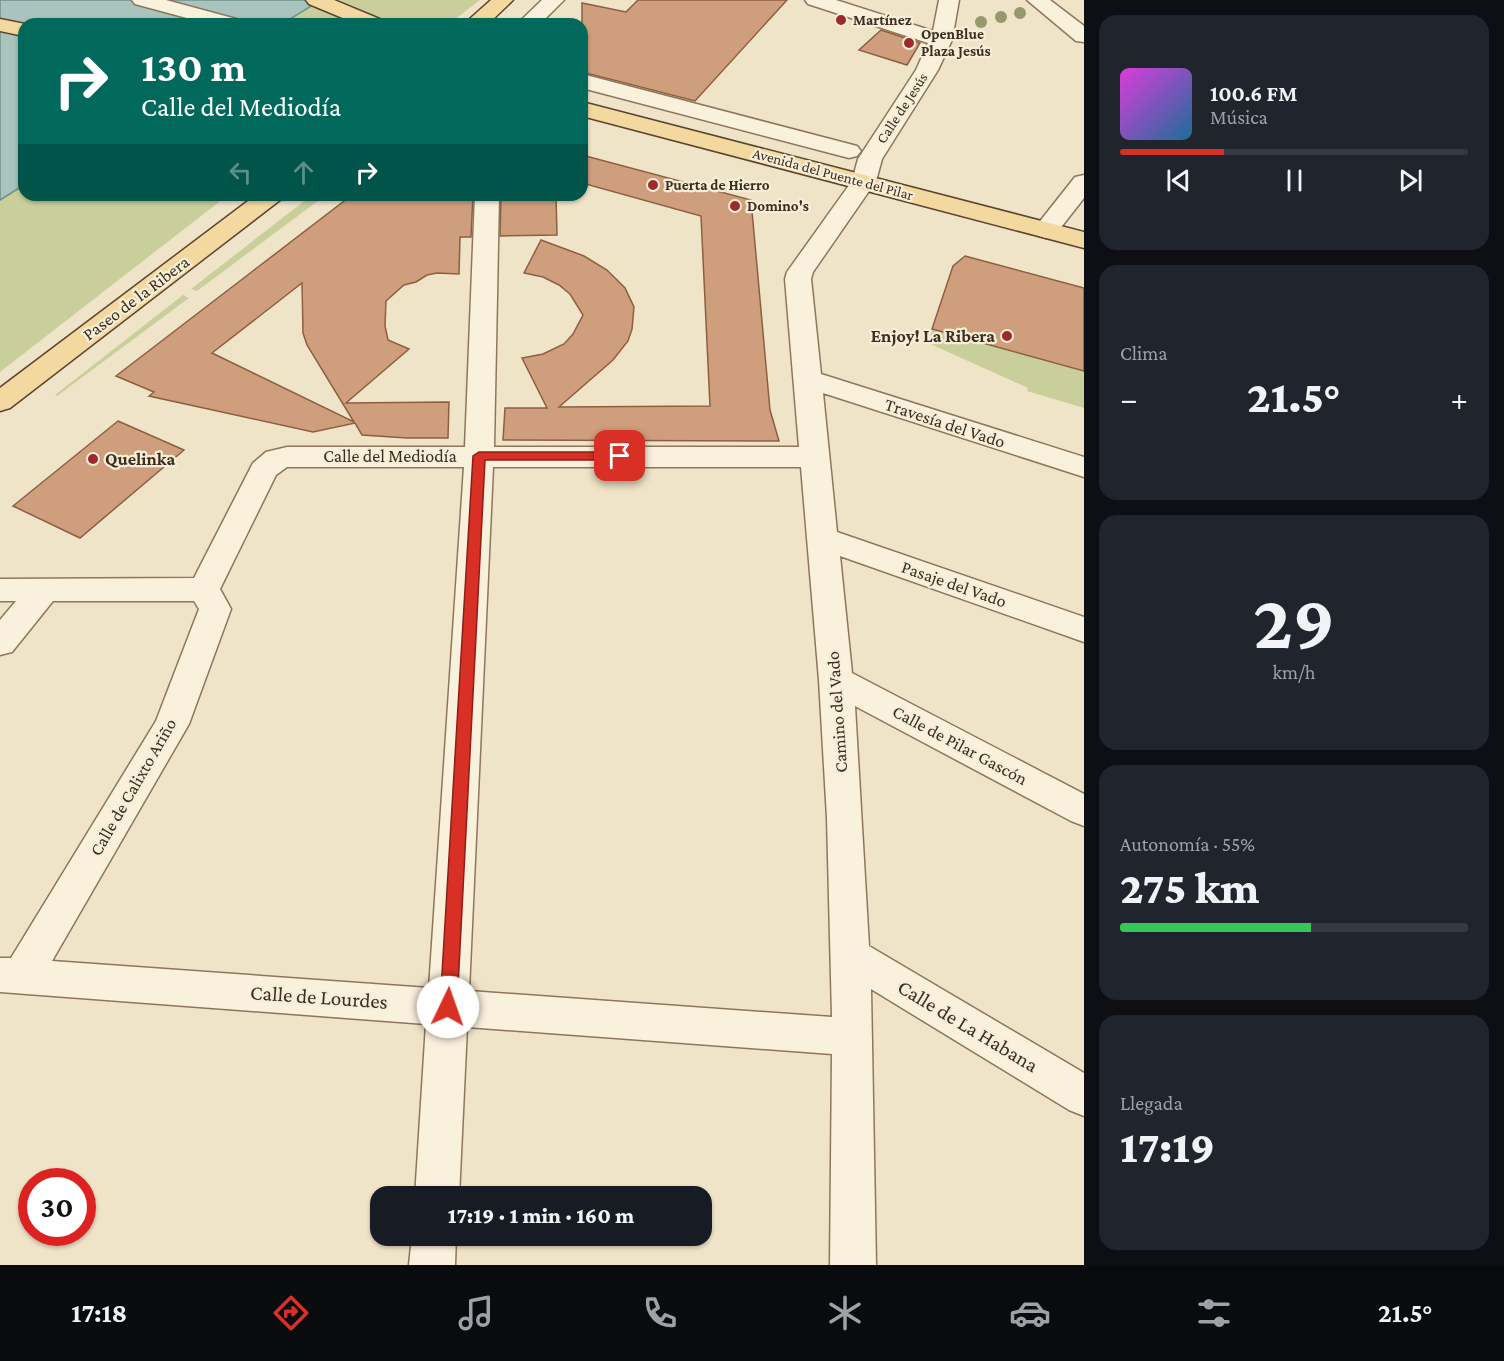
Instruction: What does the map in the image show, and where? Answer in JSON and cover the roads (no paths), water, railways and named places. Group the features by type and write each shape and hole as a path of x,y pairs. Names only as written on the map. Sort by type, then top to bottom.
{"main road":[{"path":"316,0 360,18"},
{"path":"482,18 504,0"},
{"path":"0,25 18,29"},
{"name":"Avenida del Puente del Pilar","path":"588,110 1084,262"},
{"name":"Avenida del Puente del Pilar","path":"588,132 1084,240"},
{"name":"Paseo de la Ribera","path":"0,402 264,201"}],"street":[{"path":"142,0 210,18"},
{"path":"534,18 554,0"},
{"path":"815,0 940,40"},
{"name":"Calle de Jesús","path":"857,191 870,159 927,70 940,40 949,0"},
{"path":"1044,5 1084,36"},
{"name":"Avenida del Puente del Pilar","path":"588,83 849,151"},
{"path":"1046,230 1084,182"},
{"name":"Camino del Vado","path":"853,1265 851,956 836,680 798,279 857,191"},
{"path":"438,1186 479,456 487,201"},
{"name":"Travesía del Vado","path":"807,379 1084,467"},
{"name":"Calle del Mediodía","path":"204,589 264,470 276,459 287,457 479,456 816,457"},
{"name":"Pasaje del Vado","path":"823,538 1084,630"},
{"path":"0,590 204,589"},
{"name":"Calle de Calixto Ariño","path":"11,975 172,724 215,609 204,589"},
{"path":"0,643 43,591"},
{"name":"Calle de Pilar Gascón","path":"836,680 1084,811"},
{"name":"Calle de La Habana","path":"851,956 1084,1096"},
{"name":"Calle de Lourdes","path":"11,975 853,1037"},
{"path":"432,1265 433,1246"}],"water":[{"path":"0,0 321,0 292,18 18,18 18,189 0,200"}],"place":[{"name":"Martínez","path":"841,20"},
{"name":"OpenBlue Plaza Jesús","path":"909,43"},
{"name":"Puerta de Hierro","path":"653,185"},
{"name":"Domino's","path":"735,206"},
{"name":"Enjoy! La Ribera","path":"1007,336"},
{"name":"Quelinka","path":"93,459"}]}
